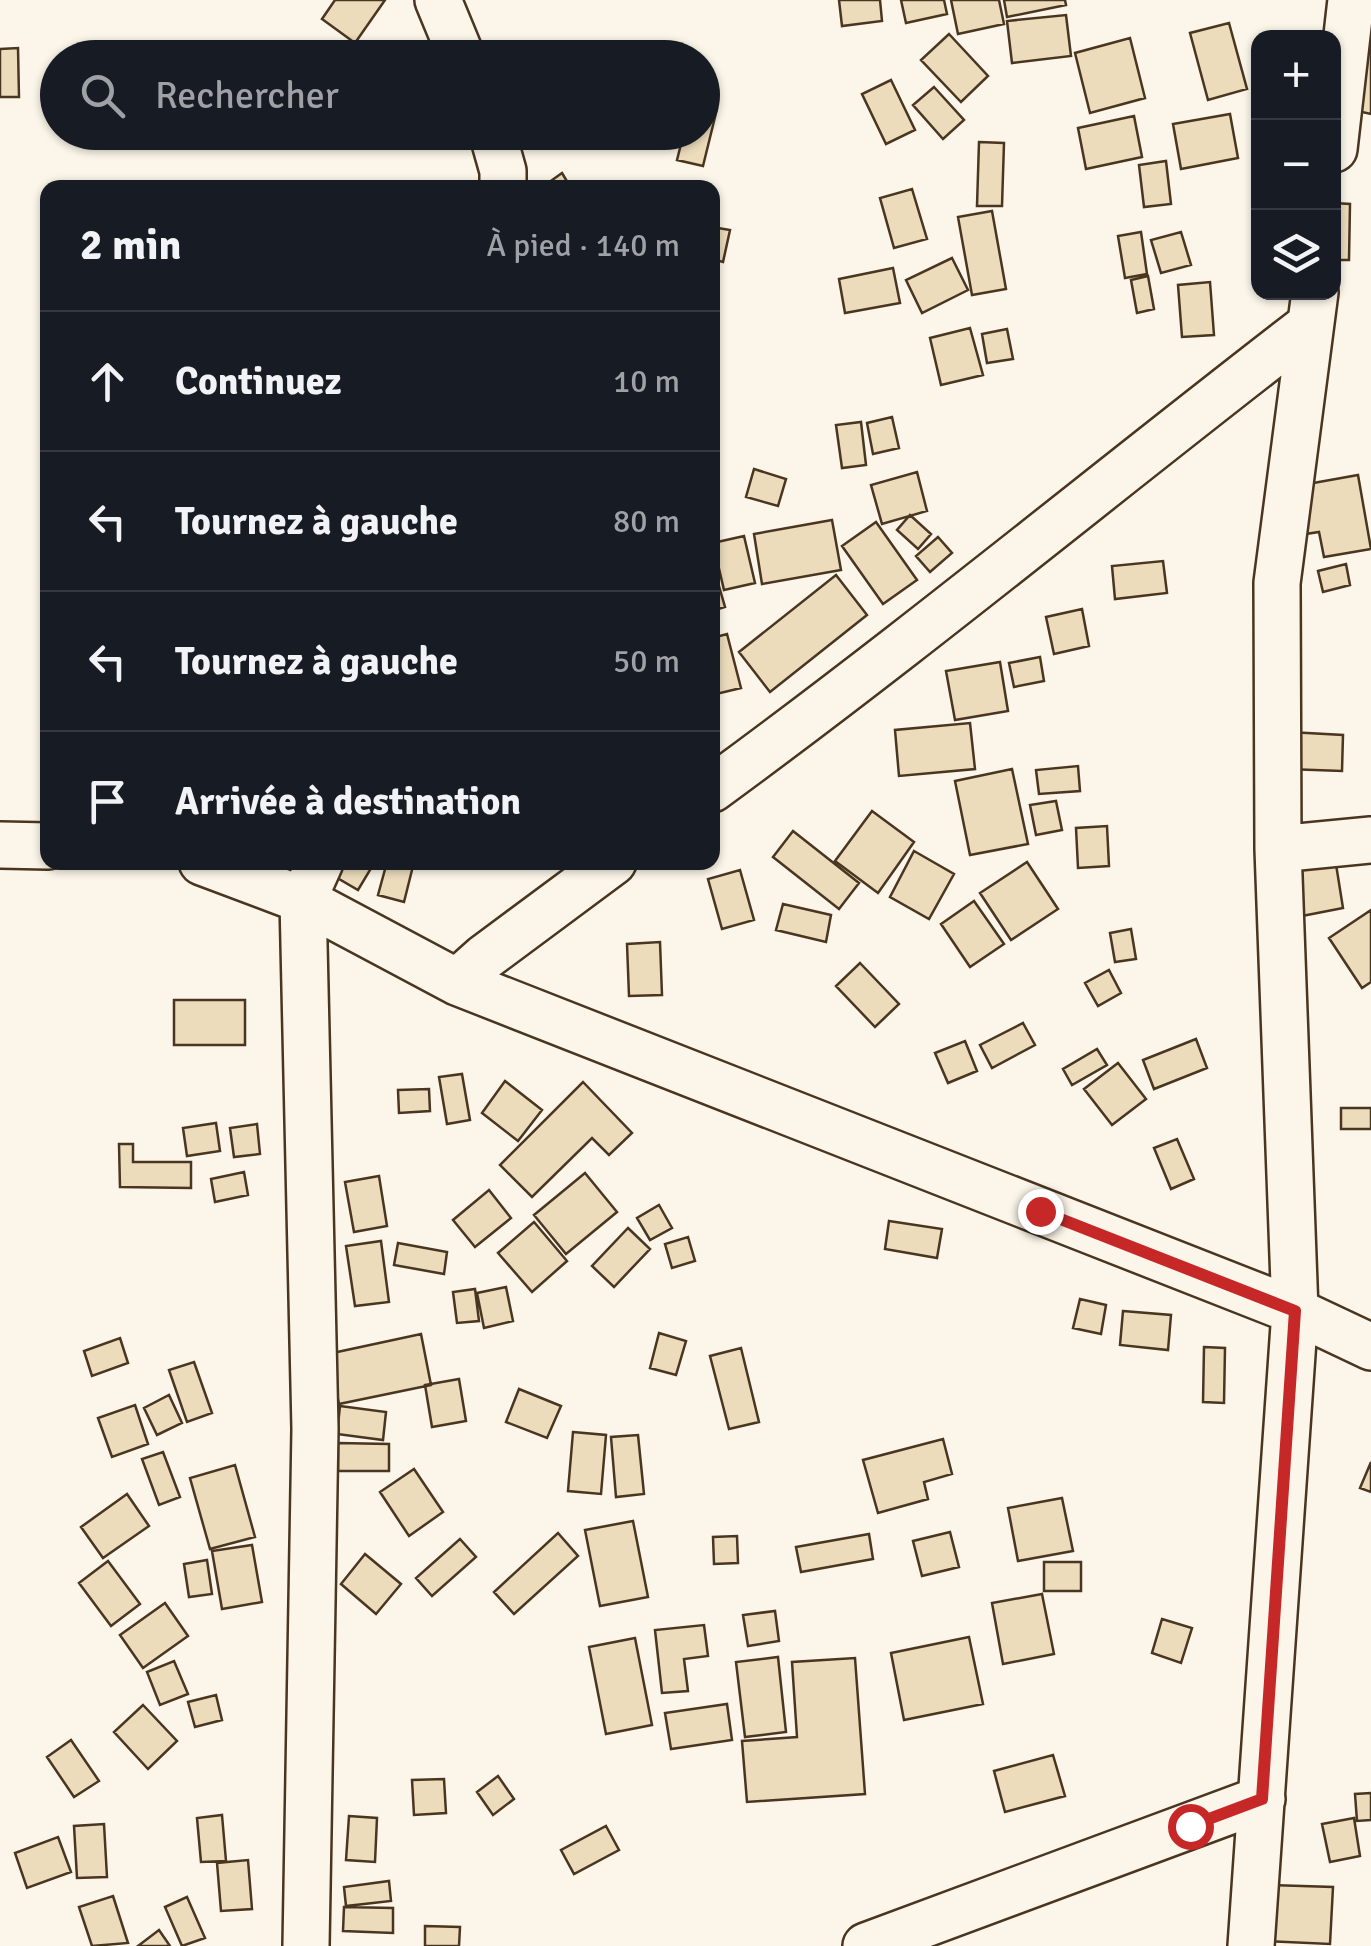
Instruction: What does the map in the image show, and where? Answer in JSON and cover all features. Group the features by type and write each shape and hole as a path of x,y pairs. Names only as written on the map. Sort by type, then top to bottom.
{"street":[{"path":"438,0 455,40"},
{"path":"1337,120 1351,0"},
{"path":"498,150 503,180"},
{"path":"720,784 837,698 1130,463 1312,309"},
{"path":"1250,1946 1295,1311 1278,850 1277,583 1312,309"},
{"path":"1278,850 1371,840"},
{"path":"0,845 40,846"},
{"path":"248,870 312,881 457,982 1295,1311 1371,1347"},
{"path":"457,982 602,870"},
{"path":"306,1946 315,1429 312,881"},
{"path":"866,1946 1262,1799"}],"building":[{"path":"335,0 385,0 357,40 351,40 322,19"},
{"path":"839,0 880,0 882,21 842,26"},
{"path":"901,0 944,0 947,14 906,23"},
{"path":"951,0 999,0 1004,24 958,34"},
{"path":"1004,0 1065,0 1066,5 1007,17"},
{"path":"1066,15 1071,56 1012,63 1007,21"},
{"path":"1229,23 1247,89 1208,100 1190,33"},
{"path":"1353,32 1371,37 1371,114 1341,107 1341,84"},
{"path":"949,34 988,76 961,102 921,60"},
{"path":"1130,38 1145,98 1090,113 1075,53"},
{"path":"18,48 19,97 0,97 0,49"},
{"path":"891,80 915,130 886,144 862,94"},
{"path":"934,87 964,120 943,139 913,105"},
{"path":"1230,114 1238,158 1181,169 1173,124"},
{"path":"1134,116 1142,157 1086,169 1078,128"},
{"path":"979,142 1004,143 1002,206 977,206"},
{"path":"680,150 707,150 703,166 677,160"},
{"path":"1166,161 1171,204 1144,207 1139,165"},
{"path":"912,189 927,239 894,248 880,198"},
{"path":"1341,203 1350,204 1349,260 1341,260"},
{"path":"992,211 1006,289 972,295 958,217"},
{"path":"720,228 730,230 723,262 720,261"},
{"path":"1141,232 1147,274 1125,278 1118,236"},
{"path":"1181,232 1191,265 1161,273 1151,240"},
{"path":"952,258 968,290 922,313 906,280"},
{"path":"893,268 900,303 845,313 839,279"},
{"path":"1148,276 1154,309 1137,313 1131,280"},
{"path":"1210,282 1214,335 1182,337 1178,285"},
{"path":"970,328 983,375 941,385 930,338"},
{"path":"1007,329 1013,359 987,363 982,334"},
{"path":"892,417 899,448 873,454 867,423"},
{"path":"861,422 866,465 842,468 836,425"},
{"path":"754,469 786,479 778,506 746,497"},
{"path":"917,472 927,511 882,524 871,485"},
{"path":"1358,475 1371,549 1324,557 1319,532 1299,535 1291,487"},
{"path":"910,515 931,534 918,549 897,530"},
{"path":"832,520 841,570 762,584 754,534"},
{"path":"876,522 917,580 883,604 842,546"},
{"path":"744,536 755,583 724,590 720,541"},
{"path":"744,536 755,583 724,590 720,541"},
{"path":"938,537 952,553 930,572 916,556"},
{"path":"1163,561 1167,593 1115,599 1112,566"},
{"path":"1346,564 1350,585 1323,592 1318,571"},
{"path":"836,575 867,615 770,692 739,652"},
{"path":"836,575 867,615 770,692 739,652"},
{"path":"1082,609 1089,646 1054,654 1046,617"},
{"path":"727,634 741,688 720,693 720,636"},
{"path":"1040,657 1044,681 1014,687 1009,663"},
{"path":"1000,662 1008,711 955,720 946,671"},
{"path":"970,723 975,769 899,776 895,730"},
{"path":"1289,732 1343,735 1342,771 1287,769"},
{"path":"1078,766 1080,791 1039,794 1036,770"},
{"path":"1012,769 1028,844 970,855 955,781"},
{"path":"1056,801 1062,830 1036,835 1030,805"},
{"path":"872,811 914,842 878,893 835,861"},
{"path":"1107,826 1109,866 1078,868 1076,828"},
{"path":"793,831 859,883 839,909 773,857"},
{"path":"793,831 859,883 839,909 773,857"},
{"path":"914,851 954,874 929,919 890,897"},
{"path":"1335,858 1343,908 1302,916 1293,865"},
{"path":"1027,862 1058,909 1011,940 980,893"},
{"path":"324,870 370,870 358,890"},
{"path":"385,870 412,870 404,902 378,895"},
{"path":"740,870 754,920 722,929 708,879"},
{"path":"974,901 1004,944 970,967 941,924"},
{"path":"783,904 831,915 826,942 776,930"},
{"path":"783,904 831,915 826,942 776,930"},
{"path":"1371,910 1371,982 1362,988 1329,938"},
{"path":"1131,929 1136,959 1115,962 1110,933"},
{"path":"660,942 662,995 629,996 627,944"},
{"path":"860,963 899,1004 875,1027 836,986"},
{"path":"860,963 899,1004 875,1027 836,986"},
{"path":"1109,970 1121,993 1098,1006 1085,983"},
{"path":"174,1000 245,1000 245,1045 174,1045"},
{"path":"1023,1023 1035,1045 992,1068 980,1045"},
{"path":"1196,1039 1207,1068 1154,1089 1143,1060"},
{"path":"965,1041 977,1071 948,1083 935,1053"},
{"path":"1097,1049 1107,1065 1072,1085 1063,1069"},
{"path":"1118,1063 1146,1099 1112,1125 1084,1089"},
{"path":"462,1074 470,1120 447,1124 439,1077"},
{"path":"505,1081 542,1110 518,1141 482,1113"},
{"path":"583,1082 632,1133 609,1155 592,1138 532,1197 500,1165"},
{"path":"429,1089 430,1111 399,1113 398,1090"},
{"path":"1341,1108 1371,1108 1371,1129 1341,1129"},
{"path":"216,1123 220,1151 187,1156 183,1128"},
{"path":"257,1124 260,1154 234,1157 230,1128"},
{"path":"1177,1139 1194,1179 1171,1189 1154,1148"},
{"path":"119,1144 133,1144 133,1162 191,1162 191,1188 120,1187"},
{"path":"244,1172 248,1195 215,1202 211,1179"},
{"path":"585,1173 617,1212 566,1254 534,1215"},
{"path":"379,1176 387,1226 354,1232 345,1182"},
{"path":"489,1190 511,1218 475,1247 453,1220"},
{"path":"659,1205 672,1228 650,1240 637,1218"},
{"path":"889,1221 942,1229 937,1258 885,1249"},
{"path":"889,1221 942,1229 937,1258 885,1249"},
{"path":"534,1222 567,1261 532,1292 498,1253"},
{"path":"628,1228 650,1249 614,1287 592,1266"},
{"path":"688,1237 695,1261 672,1268 665,1244"},
{"path":"381,1241 389,1302 355,1306 346,1246"},
{"path":"398,1243 447,1252 444,1274 394,1265"},
{"path":"506,1287 513,1321 484,1328 477,1293"},
{"path":"475,1289 479,1321 457,1323 453,1292"},
{"path":"1080,1299 1106,1305 1101,1334 1073,1328"},
{"path":"1123,1311 1171,1315 1168,1350 1120,1345"},
{"path":"659,1333 686,1341 676,1375 650,1368"},
{"path":"421,1334 431,1385 339,1404 328,1354"},
{"path":"120,1338 128,1363 92,1376 84,1351"},
{"path":"1204,1347 1225,1348 1224,1403 1203,1402"},
{"path":"741,1348 759,1422 729,1429 710,1356"},
{"path":"194,1362 212,1413 187,1422 169,1370"},
{"path":"459,1379 466,1421 432,1427 425,1385"},
{"path":"519,1389 561,1406 547,1438 506,1422"},
{"path":"169,1395 182,1423 157,1435 144,1408"},
{"path":"135,1405 148,1444 112,1457 98,1418"},
{"path":"340,1406 386,1412 383,1440 337,1434"},
{"path":"573,1432 606,1435 601,1494 568,1491"},
{"path":"638,1435 644,1494 616,1497 611,1437"},
{"path":"943,1439 952,1474 924,1482 928,1499 878,1513 863,1460"},
{"path":"943,1439 952,1474 924,1482 928,1499 878,1513 863,1460"},
{"path":"338,1443 389,1444 389,1471 338,1471"},
{"path":"163,1452 180,1497 159,1505 142,1459"},
{"path":"1371,1462 1371,1492 1360,1488"},
{"path":"235,1465 255,1537 210,1549 190,1478"},
{"path":"414,1469 443,1512 409,1536 380,1492"},
{"path":"127,1494 149,1526 103,1558 81,1527"},
{"path":"1062,1498 1073,1551 1018,1561 1008,1508"},
{"path":"633,1521 648,1597 600,1606 585,1530"},
{"path":"950,1532 959,1567 922,1576 913,1541"},
{"path":"558,1533 578,1556 514,1614 494,1592"},
{"path":"869,1534 873,1559 801,1572 796,1547"},
{"path":"737,1536 738,1563 714,1564 713,1537"},
{"path":"460,1539 476,1557 432,1596 416,1578"},
{"path":"252,1545 262,1602 222,1609 212,1551"},
{"path":"365,1554 401,1584 376,1614 341,1584"},
{"path":"207,1560 212,1594 189,1597 184,1564"},
{"path":"108,1561 140,1604 111,1626 79,1583"},
{"path":"1044,1562 1081,1562 1081,1591 1044,1591"},
{"path":"1042,1594 1054,1654 1003,1664 992,1603"},
{"path":"165,1603 188,1636 143,1668 120,1635"},
{"path":"775,1611 779,1641 748,1646 743,1615"},
{"path":"1162,1619 1192,1628 1181,1663 1152,1653"},
{"path":"704,1625 708,1656 684,1659 688,1691 662,1693 655,1630"},
{"path":"969,1637 983,1704 904,1720 891,1653"},
{"path":"635,1638 652,1725 606,1734 589,1647"},
{"path":"778,1657 786,1732 745,1737 736,1662"},
{"path":"855,1658 865,1794 747,1802 742,1741 797,1737 792,1662"},
{"path":"174,1661 188,1694 160,1705 147,1672"},
{"path":"216,1695 222,1720 195,1727 188,1702"},
{"path":"727,1704 732,1740 671,1749 665,1713"},
{"path":"143,1705 177,1741 148,1769 114,1732"},
{"path":"71,1740 99,1781 74,1797 47,1757"},
{"path":"1053,1755 1065,1796 1005,1812 994,1771"},
{"path":"1053,1755 1065,1796 1005,1812 994,1771"},
{"path":"498,1776 514,1799 493,1815 477,1792"},
{"path":"444,1779 446,1813 414,1815 412,1780"},
{"path":"1371,1793 1371,1820 1357,1821 1355,1794"},
{"path":"222,1815 226,1861 201,1862 197,1818"},
{"path":"349,1816 377,1818 375,1862 346,1860"},
{"path":"1354,1818 1360,1856 1330,1862 1322,1824"},
{"path":"104,1824 107,1877 77,1878 74,1826"},
{"path":"606,1826 619,1850 574,1874 561,1850"},
{"path":"58,1837 71,1872 27,1888 15,1853"},
{"path":"248,1860 252,1909 221,1911 217,1863"},
{"path":"389,1881 391,1901 346,1906 344,1887"},
{"path":"1269,1885 1333,1887 1330,1944 1267,1941"},
{"path":"113,1896 128,1943 92,1946 79,1907"},
{"path":"187,1897 205,1938 182,1946 165,1907"},
{"path":"344,1907 393,1908 393,1933 343,1931"},
{"path":"425,1926 460,1927 459,1946 425,1946"},
{"path":"159,1930 170,1946 138,1946"}],"route":[{"path":"1040,1211 1295,1311 1262,1799 1190,1826"}]}
